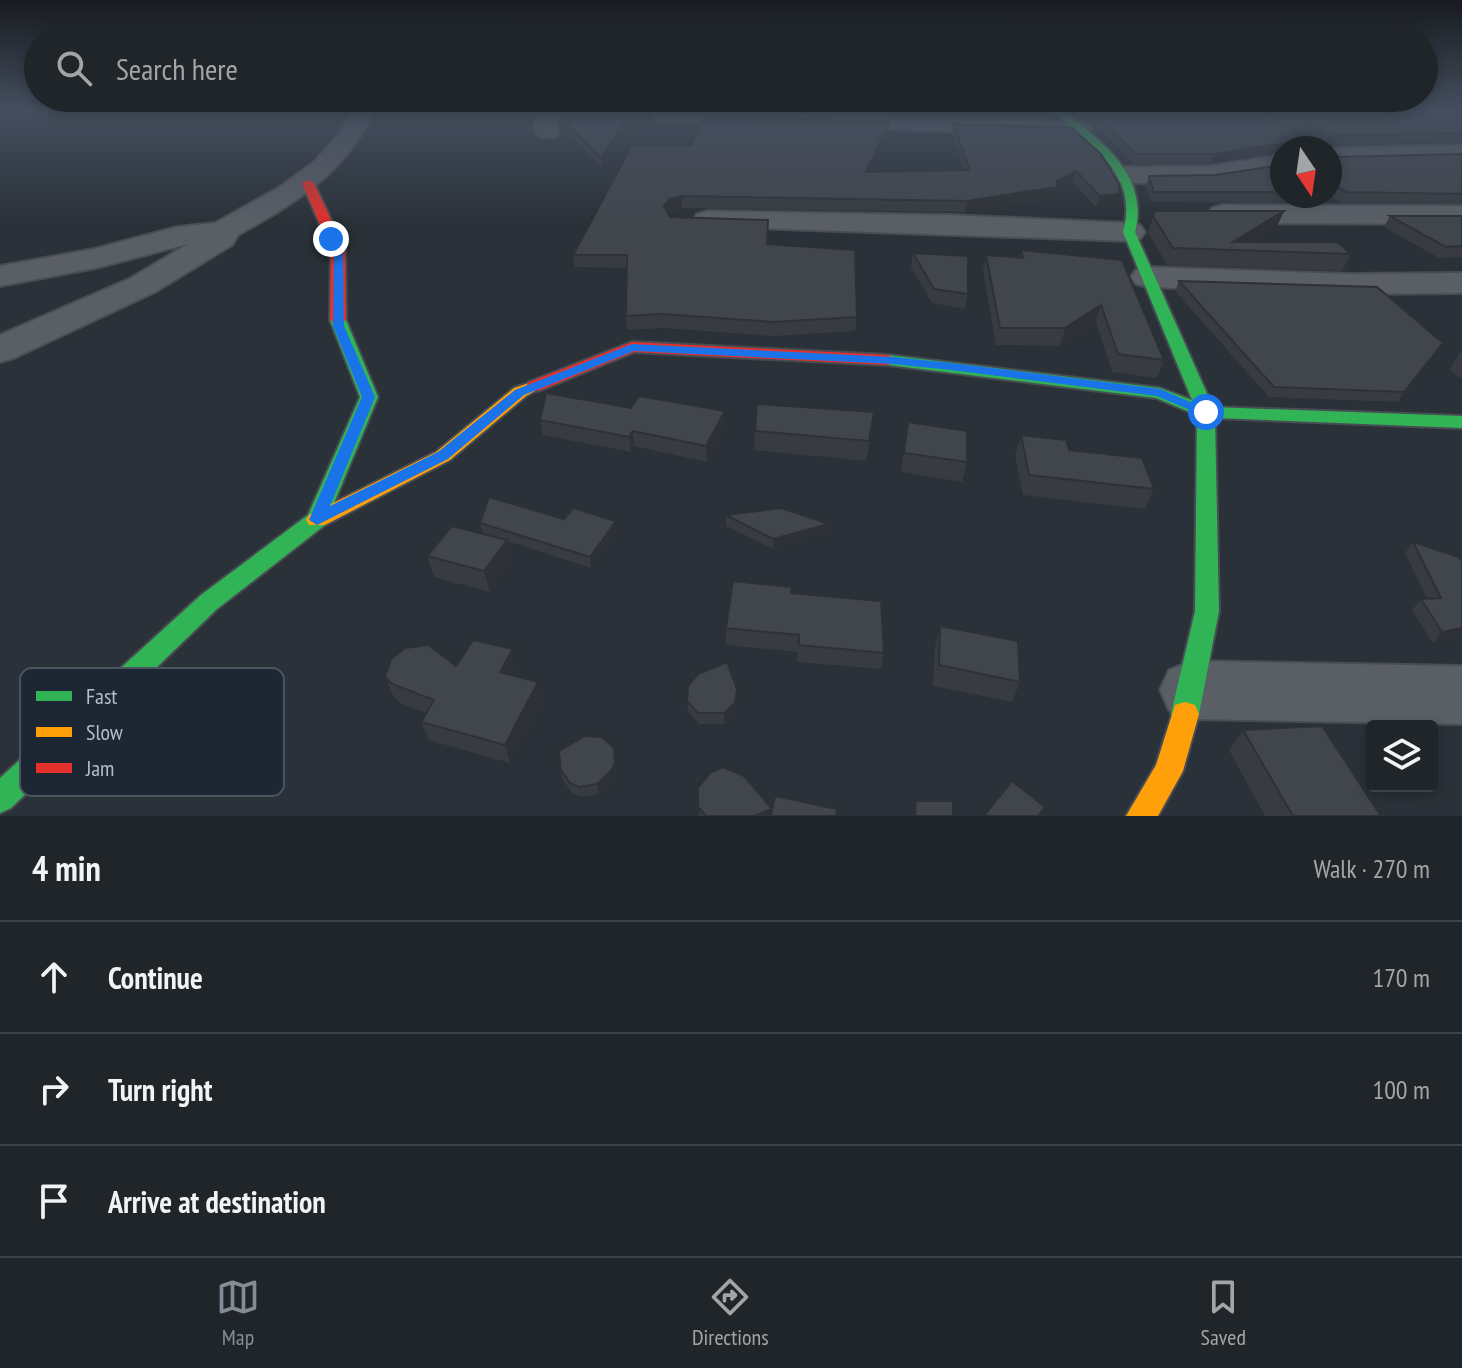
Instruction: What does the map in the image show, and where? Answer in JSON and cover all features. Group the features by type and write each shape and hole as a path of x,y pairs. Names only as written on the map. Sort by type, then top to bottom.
{"street":[{"path":"0,276 96,258 177,236 226,229 308,183 341,147"},
{"path":"1097,147 1134,192 1133,223 1148,277 1206,412 1207,611 1192,690 1169,771 1141,816"},
{"path":"1342,155 1462,153"},
{"path":"1122,175 1211,174 1270,165"},
{"path":"308,183 338,250 338,326 369,397 317,520"},
{"path":"682,220 1133,223 1168,214"},
{"path":"1199,214 1462,215"},
{"path":"0,350 143,285 221,238 226,229"},
{"path":"1148,277 1349,284 1462,283"},
{"path":"139,668 209,602 317,520 443,456 520,392 632,347 893,360 951,366 1160,393 1206,412 1462,422"},
{"path":"1192,690 1462,695"},
{"path":"0,798 20,779"}],"building":[{"path":"590,147 608,147 601,158"},
{"path":"631,147 877,147 866,172 970,170 962,147 1093,147 1119,184 1120,194 1100,196 1076,171 1057,181 1057,187 967,201 682,196 670,199 664,206 670,217 768,220 767,244 855,250 857,317 774,322 662,314 626,316 627,255 573,255"},
{"path":"1129,147 1259,147 1214,154 1136,154"},
{"path":"1462,154 1462,194 1342,190 1342,157"},
{"path":"1270,167 1270,192 1154,192 1149,176 1215,175"},
{"path":"1155,211 1284,211 1233,242 1337,242 1351,254 1173,248 1153,216"},
{"path":"1390,216 1462,216 1462,246 1446,247"},
{"path":"1021,250 1122,260 1164,360 1118,354 1101,305 1065,328 1000,328 986,255 1023,258"},
{"path":"913,253 968,256 968,294 934,289"},
{"path":"1179,281 1377,287 1443,343 1404,392 1274,387"},
{"path":"546,393 631,408 639,396 725,411 706,446 633,431 629,437 540,420"},
{"path":"757,404 874,412 869,441 755,431"},
{"path":"908,422 967,431 967,462 904,453"},
{"path":"1021,435 1066,440 1069,450 1142,458 1154,489 1029,475"},
{"path":"489,497 564,519 573,508 616,521 590,557 480,523"},
{"path":"781,508 829,524 773,539 726,515"},
{"path":"452,526 507,540 484,571 427,556"},
{"path":"1413,542 1462,561 1462,628 1442,632 1421,599 1441,598"},
{"path":"733,581 792,587 791,593 881,601 884,653 799,645 799,635 726,628"},
{"path":"940,626 1018,641 1020,682 939,665"},
{"path":"473,640 513,649 500,672 538,682 505,745 421,722 434,700 392,684 385,677 391,659 405,648 429,645 456,666"},
{"path":"727,662 737,689 735,703 724,713 698,713 687,701 688,686 698,674"},
{"path":"1322,726 1381,816 1293,816 1243,730"},
{"path":"585,736 602,737 614,748 615,763 597,784 579,787 570,783 561,770 559,751"},
{"path":"723,767 744,776 772,809 753,816 706,816 698,807 698,788 710,773"},
{"path":"1012,781 1045,807 1038,816 984,816"},
{"path":"775,796 837,809 836,816 771,816"},
{"path":"916,801 953,801 953,816 915,816"}],"traffic: fast":[{"path":"1100,147 1125,178 1132,196 1134,214 1129,232 1206,412 1207,611 1185,714"},
{"path":"139,668 209,602 317,520 369,397 338,320"},
{"path":"888,360 1160,393 1206,412 1462,422"},
{"path":"0,798 20,779"}],"traffic: slow":[{"path":"317,520 443,456 520,392 535,386"},
{"path":"1141,816 1169,771 1185,714"}],"traffic: jam":[{"path":"308,183 338,250 338,320"},
{"path":"535,386 632,347 888,360"}],"route":[{"path":"331,239 338,250 338,326 369,397 317,520 443,456 520,392 632,347 893,360 951,366 1160,393 1206,412"}]}
